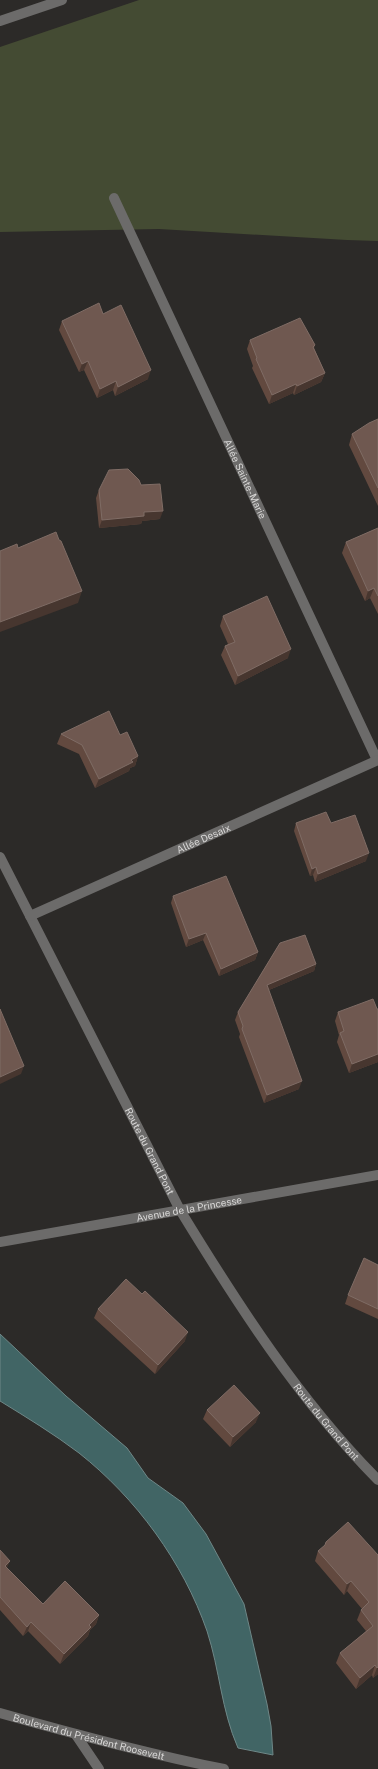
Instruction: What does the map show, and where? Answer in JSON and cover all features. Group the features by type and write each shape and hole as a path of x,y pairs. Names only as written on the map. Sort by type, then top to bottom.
{"street":[{"path":"0,21 62,0"},
{"name":"Allée Sainte-Marie","path":"114,198 377,760"},
{"name":"Allée Desaix","path":"30,916 377,760"},
{"name":"Route du Grand Pont","path":"0,857 180,1210 205,1252 266,1343 315,1410 350,1452 378,1480"},
{"name":"Avenue de la Princesse","path":"0,1242 378,1175"},
{"name":"Boulevard du Président Roosevelt","path":"0,1713 174,1764 224,1769"},
{"path":"76,1735 99,1769"}],"green space":[{"path":"139,0 378,0 378,241 159,229 0,232 0,47"}],"water":[{"path":"0,1334 66,1396 127,1448 148,1478 183,1503 206,1534 244,1604 267,1704 271,1726 273,1755 238,1748 224,1704 207,1631 197,1605 171,1556 155,1533 120,1490 79,1453 60,1439 0,1401"}],"building":[{"path":"99,303 103,314 121,305 151,370 118,387 116,381 100,389 88,361 82,364 62,321"},
{"path":"300,318 315,345 313,347 325,373 297,386 296,384 272,395 256,359 257,358 250,340"},
{"path":"378,419 378,488 352,434"},
{"path":"128,469 139,480 141,485 160,484 163,511 144,512 144,516 102,520 99,490 109,470"},
{"path":"378,528 378,596 374,588 368,591 346,542"},
{"path":"56,532 82,591 0,622 0,551 17,544 18,548"},
{"path":"267,596 291,649 238,676 225,646 235,642 223,616"},
{"path":"109,711 120,735 127,732 138,756 131,760 133,762 99,779 82,745 61,734"},
{"path":"326,812 331,823 355,815 369,853 318,874 316,867 312,869 296,823"},
{"path":"226,876 258,952 221,969 206,933 189,939 173,896"},
{"path":"305,935 316,964 267,985 302,1081 267,1095 242,1029 243,1026 238,1012 280,943"},
{"path":"373,999 378,1009 378,1054 352,1064 340,1033 344,1031 338,1012"},
{"path":"0,1009 24,1066 0,1077"},
{"path":"364,1258 378,1265 378,1309 348,1295"},
{"path":"126,1279 142,1294 145,1291 188,1332 158,1365 98,1309"},
{"path":"234,1385 260,1413 233,1437 207,1410"},
{"path":"348,1522 378,1555 378,1667 377,1668 375,1665 360,1678 340,1653 373,1626 361,1610 369,1602 351,1581 347,1584 318,1551"},
{"path":"0,1550 10,1561 5,1566 43,1604 65,1581 99,1615 89,1625 91,1627 64,1654 31,1622 27,1627 0,1597"}]}
